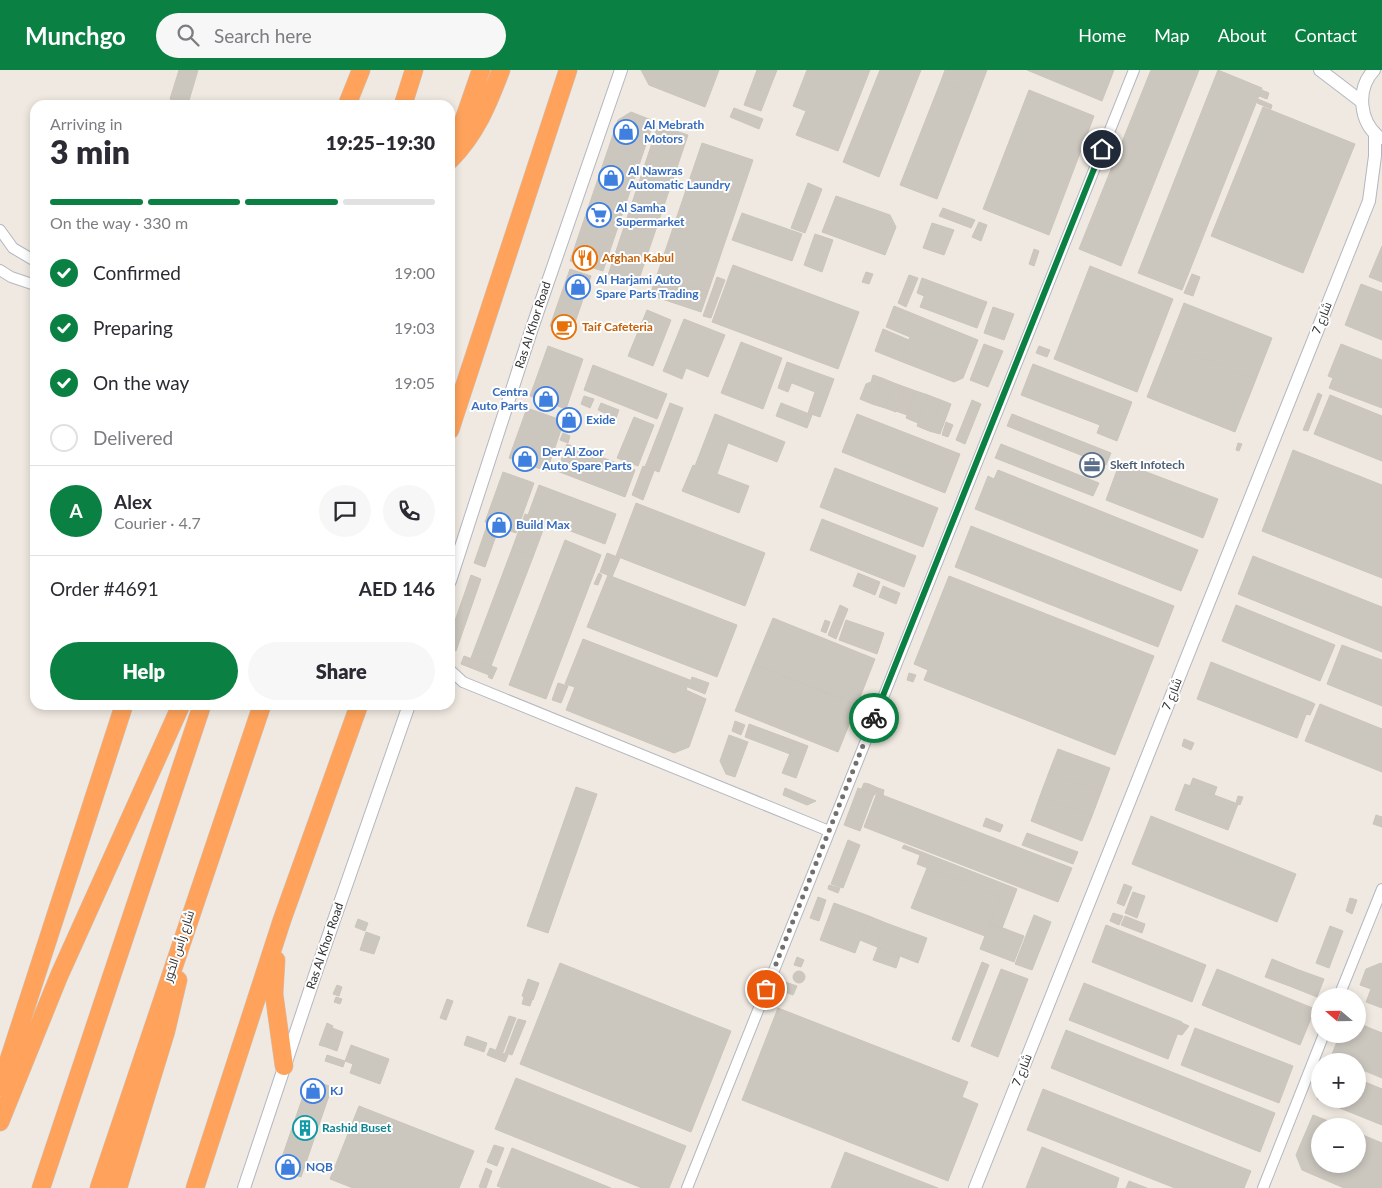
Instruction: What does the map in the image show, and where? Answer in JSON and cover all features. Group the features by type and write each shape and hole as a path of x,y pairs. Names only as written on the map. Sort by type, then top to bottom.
{"highway":[{"path":"349,100 361,70"},
{"path":"405,100 414,70"},
{"path":"455,145 481,70"},
{"path":"455,155 462,149 481,119 501,70"},
{"path":"455,415 568,70"},
{"path":"552,120 566,99 578,70"},
{"path":"0,1087 122,710"},
{"path":"0,1122 59,976 179,710"},
{"path":"41,1188 200,710"},
{"name":"شارع رأس الخور","path":"99,1188 187,920 260,710"},
{"path":"194,1188 282,920 357,710"},
{"path":"118,1188 173,1004 187,920"},
{"path":"282,920 274,976 274,994 284,1066"}],"street":[{"name":"Ras Al Khor Road","path":"455,566 532,328 620,70"},
{"path":"687,1188 1134,70"},
{"path":"1320,70 1362,102"},
{"path":"1374,70 1364,87 1362,102 1366,119 1378,136"},
{"name":"شارع 7","path":"1370,201 1378,136"},
{"name":"شارع 7","path":"975,1188 1370,201 1382,182"},
{"path":"0,230 13,248 30,258"},
{"path":"0,270 11,277 30,283"},
{"path":"455,675 463,682 829,830"},
{"path":"455,683 463,682"},
{"name":"Ras Al Khor Road","path":"244,1188 284,1066 408,710"},
{"path":"1342,988 1382,889"},
{"path":"1263,1188 1320,1043"}],"building":[{"path":"179,70 198,70 189,100 170,99"},
{"path":"641,70 719,70 705,107 649,85"},
{"path":"757,70 777,70 761,111 744,105"},
{"path":"807,70 870,70 838,151 796,135 806,111 793,106"},
{"path":"880,70 921,70 879,177 843,162"},
{"path":"945,70 987,70 977,96 941,81"},
{"path":"1027,70 1114,70 1102,101"},
{"path":"1151,70 1199,70 1121,266 1079,249"},
{"path":"1218,70 1262,88 1182,290 1138,273"},
{"path":"941,81 977,96 937,199 900,185"},
{"path":"1029,90 1094,116 1049,235 983,209"},
{"path":"1262,90 1269,93 1267,99 1259,96"},
{"path":"1258,99 1272,105 1271,109 1257,103"},
{"path":"1263,107 1355,144 1303,273 1211,236"},
{"path":"734,108 763,119 759,129 730,117"},
{"path":"631,112 654,121 603,271 570,261 618,120"},
{"path":"658,125 688,135 637,285 608,275"},
{"path":"702,143 753,160 708,292 657,275"},
{"path":"808,183 822,189 805,233 791,228"},
{"path":"836,196 890,215 896,227 885,255 822,232"},
{"path":"943,208 975,220 971,228 939,216"},
{"path":"742,213 802,234 792,261 732,240"},
{"path":"979,222 987,225 981,241 972,237"},
{"path":"932,223 954,230 944,255 923,248"},
{"path":"815,234 833,240 822,272 804,265"},
{"path":"1382,246 1382,282 1369,277"},
{"path":"1034,249 1039,251 1034,266 1029,264"},
{"path":"733,265 859,312 838,369 712,322"},
{"path":"1090,266 1173,299 1137,392 1054,359"},
{"path":"570,269 591,276 571,334 550,326"},
{"path":"866,272 873,274 869,284 862,282"},
{"path":"1192,274 1200,277 1193,296 1184,293"},
{"path":"657,275 708,292 701,312 650,295"},
{"path":"909,275 918,278 906,307 898,303"},
{"path":"717,277 725,280 711,318 703,316"},
{"path":"922,278 930,281 924,296 917,293"},
{"path":"930,281 987,302 977,328 920,307"},
{"path":"1361,284 1382,292 1382,340 1345,325"},
{"path":"1184,303 1272,338 1256,379 1168,344"},
{"path":"894,306 978,340 963,378 954,382 900,361 910,337 886,327"},
{"path":"993,307 1014,314 1004,340 984,333"},
{"path":"647,310 671,320 653,366 628,356"},
{"path":"684,319 725,335 708,377 686,368 682,379 663,371"},
{"path":"883,329 909,340 900,361 875,351"},
{"path":"741,342 782,358 763,409 721,393"},
{"path":"984,344 1003,351 988,387 970,380"},
{"path":"1168,344 1256,379 1235,432 1147,397"},
{"path":"1341,344 1382,360 1382,408 1329,388 1333,378 1328,376"},
{"path":"548,346 583,359 566,409 530,396"},
{"path":"1039,346 1050,350 1047,357 1036,353"},
{"path":"787,362 798,366 788,392 778,388"},
{"path":"1033,364 1132,402 1117,441 1097,433 1100,425 1021,395"},
{"path":"593,365 667,394 657,419 584,390"},
{"path":"798,366 834,379 820,417 808,413 815,392 792,383"},
{"path":"873,375 882,378 872,404 860,399 866,384 871,382"},
{"path":"882,378 894,383 885,408 872,404"},
{"path":"894,383 905,387 896,412 885,408"},
{"path":"905,387 916,391 907,415 896,411"},
{"path":"916,391 928,395 918,423 906,418"},
{"path":"1318,393 1322,395 1308,431 1303,430"},
{"path":"928,395 941,400 929,431 917,426"},
{"path":"1330,395 1382,416 1382,461 1314,434"},
{"path":"584,396 594,399 590,408 581,404"},
{"path":"941,400 951,404 940,434 929,431"},
{"path":"972,400 981,404 965,444 956,440"},
{"path":"601,403 619,410 616,418 598,410"},
{"path":"670,403 683,408 659,472 645,467"},
{"path":"781,403 812,415 807,428 776,416"},
{"path":"527,408 564,421 547,471 509,458"},
{"path":"715,414 785,442 777,462 728,443 717,474 749,486 739,513 682,491 693,465 695,466"},
{"path":"857,414 960,454 945,493 842,452"},
{"path":"1012,414 1111,453 1106,465 1007,426"},
{"path":"634,417 654,425 638,466 617,458"},
{"path":"946,422 953,425 948,437 942,435"},
{"path":"563,433 570,436 568,443 560,440"},
{"path":"1238,443 1242,444 1239,451 1236,450"},
{"path":"567,444 635,470 625,497 557,471"},
{"path":"1001,444 1099,483 1093,496 995,458"},
{"path":"1293,450 1382,485 1382,578 1262,531"},
{"path":"1120,462 1218,499 1203,538 1106,500"},
{"path":"643,466 654,471 643,500 632,495"},
{"path":"835,468 938,508 923,547 820,507"},
{"path":"998,470 1198,550 1181,591 975,509 988,476 994,479"},
{"path":"503,472 534,483 516,533 485,522"},
{"path":"539,485 616,514 605,544 528,515"},
{"path":"636,503 765,553 745,606 616,556"},
{"path":"525,514 546,522 533,557 512,549"},
{"path":"822,519 916,556 904,587 810,550"},
{"path":"488,523 499,527 485,567 474,563"},
{"path":"971,526 1174,606 1158,647 955,567"},
{"path":"565,540 601,555 546,699 509,685"},
{"path":"512,549 533,557 491,666 471,658"},
{"path":"607,553 620,558 612,577 600,572"},
{"path":"1253,556 1382,607 1382,652 1238,594"},
{"path":"599,573 602,575 598,585 594,584"},
{"path":"858,573 880,582 875,595 853,586"},
{"path":"471,575 481,579 456,651 455,621"},
{"path":"608,575 737,625 717,677 587,627"},
{"path":"949,576 1154,656 1115,755 924,680 928,670 914,664"},
{"path":"883,586 900,593 896,604 879,597"},
{"path":"840,605 848,609 836,639 828,635"},
{"path":"1236,605 1335,645 1320,681 1222,641"},
{"path":"773,618 875,659 857,705 754,664"},
{"path":"825,620 830,622 826,633 821,631"},
{"path":"846,620 884,633 877,654 839,640"},
{"path":"583,639 690,680 686,690 706,699 689,747 674,753 566,710 575,687 565,684"},
{"path":"1342,645 1382,660 1382,706 1327,684"},
{"path":"464,656 497,668 492,679 488,677 489,675 461,664"},
{"path":"1211,662 1311,702 1297,738 1197,699"},
{"path":"754,664 857,705 838,752 735,711"},
{"path":"909,673 916,675 913,682 907,680"},
{"path":"692,677 709,683 705,694 688,687"},
{"path":"558,683 568,686 561,703 552,700"},
{"path":"1311,702 1315,704 1310,715 1306,714"},
{"path":"1320,704 1382,729 1382,772 1305,741"},
{"path":"735,721 745,725 741,735 732,731"},
{"path":"749,724 795,741 790,754 745,737"},
{"path":"729,735 748,742 735,777 726,774 720,761"},
{"path":"1184,739 1194,743 1191,750 1182,746"},
{"path":"795,741 808,746 796,778 782,773"},
{"path":"1058,749 1110,768 1101,792 1049,772"},
{"path":"1049,772 1101,792 1092,816 1040,796"},
{"path":"1193,778 1217,787 1214,795 1190,786"},
{"path":"864,783 869,784 866,791 861,790"},
{"path":"869,784 878,788 875,795 866,791"},
{"path":"1185,784 1238,804 1228,830 1175,810"},
{"path":"576,787 597,794 548,933 527,926"},
{"path":"785,788 816,801 807,805 783,795"},
{"path":"858,788 874,794 860,831 844,825"},
{"path":"878,788 884,790 883,795 876,792"},
{"path":"877,793 1072,868 1058,902 864,827"},
{"path":"1040,796 1092,816 1082,841 1031,821"},
{"path":"1238,796 1243,797 1240,805 1236,803"},
{"path":"1376,815 1382,817 1382,827 1373,824"},
{"path":"1151,816 1296,874 1277,922 1132,864"},
{"path":"986,818 1003,825 1000,832 983,826"},
{"path":"1027,833 1078,852 1073,864 1022,845"},
{"path":"848,840 860,845 843,888 831,884"},
{"path":"904,845 1017,889 1002,928 990,923 1000,896 917,864 920,855 902,848"},
{"path":"927,868 1000,896 985,936 911,908"},
{"path":"1124,884 1132,887 1124,906 1117,903"},
{"path":"829,885 840,888 838,893 828,889"},
{"path":"1133,892 1145,896 1137,918 1125,913"},
{"path":"818,897 826,900 819,921 810,918"},
{"path":"1350,898 1357,900 1352,914 1346,911"},
{"path":"834,903 869,916 855,953 820,940"},
{"path":"1113,913 1123,916 1119,925 1110,921"},
{"path":"1034,915 1051,922 1032,970 1015,964"},
{"path":"869,916 886,923 877,947 860,940"},
{"path":"1125,916 1145,924 1142,933 1121,925"},
{"path":"358,919 368,923 365,931 355,927"},
{"path":"886,923 927,938 918,963 877,947"},
{"path":"990,923 1024,936 1014,962 980,949"},
{"path":"1106,925 1206,965 1192,1002 1092,962"},
{"path":"1330,926 1343,931 1329,968 1316,963"},
{"path":"366,932 380,937 374,954 360,950"},
{"path":"878,947 900,956 896,968 873,960"},
{"path":"797,957 804,960 801,967 794,965"},
{"path":"1272,959 1299,970 1292,987 1265,977"},
{"path":"982,962 989,965 959,1042 952,1039"},
{"path":"560,963 731,1031 691,1132 520,1064"},
{"path":"1382,964 1382,1008 1366,1002 1371,989 1360,985 1366,969"},
{"path":"1001,969 1028,979 998,1057 971,1046"},
{"path":"1217,969 1311,1007 1311,1019 1300,1045 1202,1005"},
{"path":"1299,970 1324,979 1320,988 1311,988 1311,995 1292,987"},
{"path":"797,971 801,971 805,977 801,983 797,983 793,979 793,975"},
{"path":"528,979 539,983 533,1000 522,996"},
{"path":"785,982 797,986 793,995 782,991"},
{"path":"1084,983 1182,1022 1168,1059 1069,1020"},
{"path":"337,985 342,987 339,996 333,994"},
{"path":"336,997 342,999 340,1004 334,1002"},
{"path":"524,997 532,1000 530,1006 522,1004"},
{"path":"447,999 453,1001 446,1020 440,1018"},
{"path":"778,1008 968,1082 962,1097 978,1104 948,1181 742,1100"},
{"path":"509,1016 516,1018 503,1052 496,1050"},
{"path":"518,1019 526,1021 512,1055 505,1053"},
{"path":"327,1023 333,1026 326,1047 319,1045"},
{"path":"1182,1023 1189,1026 1182,1035 1178,1034"},
{"path":"1366,1026 1382,1033 1382,1078 1366,1071 1366,1053 1333,1053 1336,1043 1366,1043"},
{"path":"332,1028 343,1032 337,1051 326,1047"},
{"path":"1195,1028 1293,1066 1279,1103 1181,1065"},
{"path":"1066,1030 1275,1113 1260,1152 1051,1068"},
{"path":"467,1036 487,1043 484,1052 464,1045"},
{"path":"351,1045 389,1059 380,1084 350,1073 353,1064 345,1061"},
{"path":"490,1048 508,1055 505,1062 487,1055"},
{"path":"327,1055 345,1061 343,1067 325,1061"},
{"path":"516,1078 686,1146 669,1188 642,1188 495,1129"},
{"name":"Rashid Buset","path":"309,1079 332,1087 301,1177 278,1169"},
{"path":"1366,1082 1382,1089 1382,1125 1340,1108 1366,1108"},
{"path":"1043,1089 1251,1171 1244,1188 1175,1188 1027,1130"},
{"path":"359,1106 474,1151 459,1188 353,1188 330,1179"},
{"path":"1311,1120 1311,1173 1366,1173 1366,1136 1382,1143 1382,1188 1344,1188 1302,1170 1296,1155"},
{"path":"494,1145 504,1148 497,1166 487,1162"},
{"path":"1042,1147 1119,1178 1116,1188 1026,1188"},
{"path":"512,1148 611,1188 503,1188 497,1186"},
{"path":"845,1152 938,1188 831,1188"},
{"path":"486,1168 492,1171 486,1188 479,1187"},
{"path":"1129,1181 1147,1188 1126,1188"}],"way so far":[{"path":"766,989 874,718"}],"place":[{"name":"Al Mebrath Motors","path":"626,132"},
{"name":"Al Nawras Automatic Laundry","path":"611,178"},
{"name":"Al Samha Supermarket","path":"599,215"},
{"name":"Afghan Kabul","path":"585,258"},
{"name":"Al Harjami Auto Spare Parts Trading","path":"578,287"},
{"name":"Taif Cafeteria","path":"564,327"},
{"name":"Centra Auto Parts","path":"546,399"},
{"name":"Exide","path":"569,420"},
{"name":"Der Al Zoor Auto Spare Parts","path":"525,459"},
{"name":"Skeft Infotech","path":"1092,465"},
{"name":"Build Max","path":"499,525"},
{"name":"KJ","path":"313,1091"},
{"name":"Rashid Buset","path":"305,1128"},
{"name":"NQB","path":"288,1167"}],"route":[{"path":"874,718 1102,149"}]}
